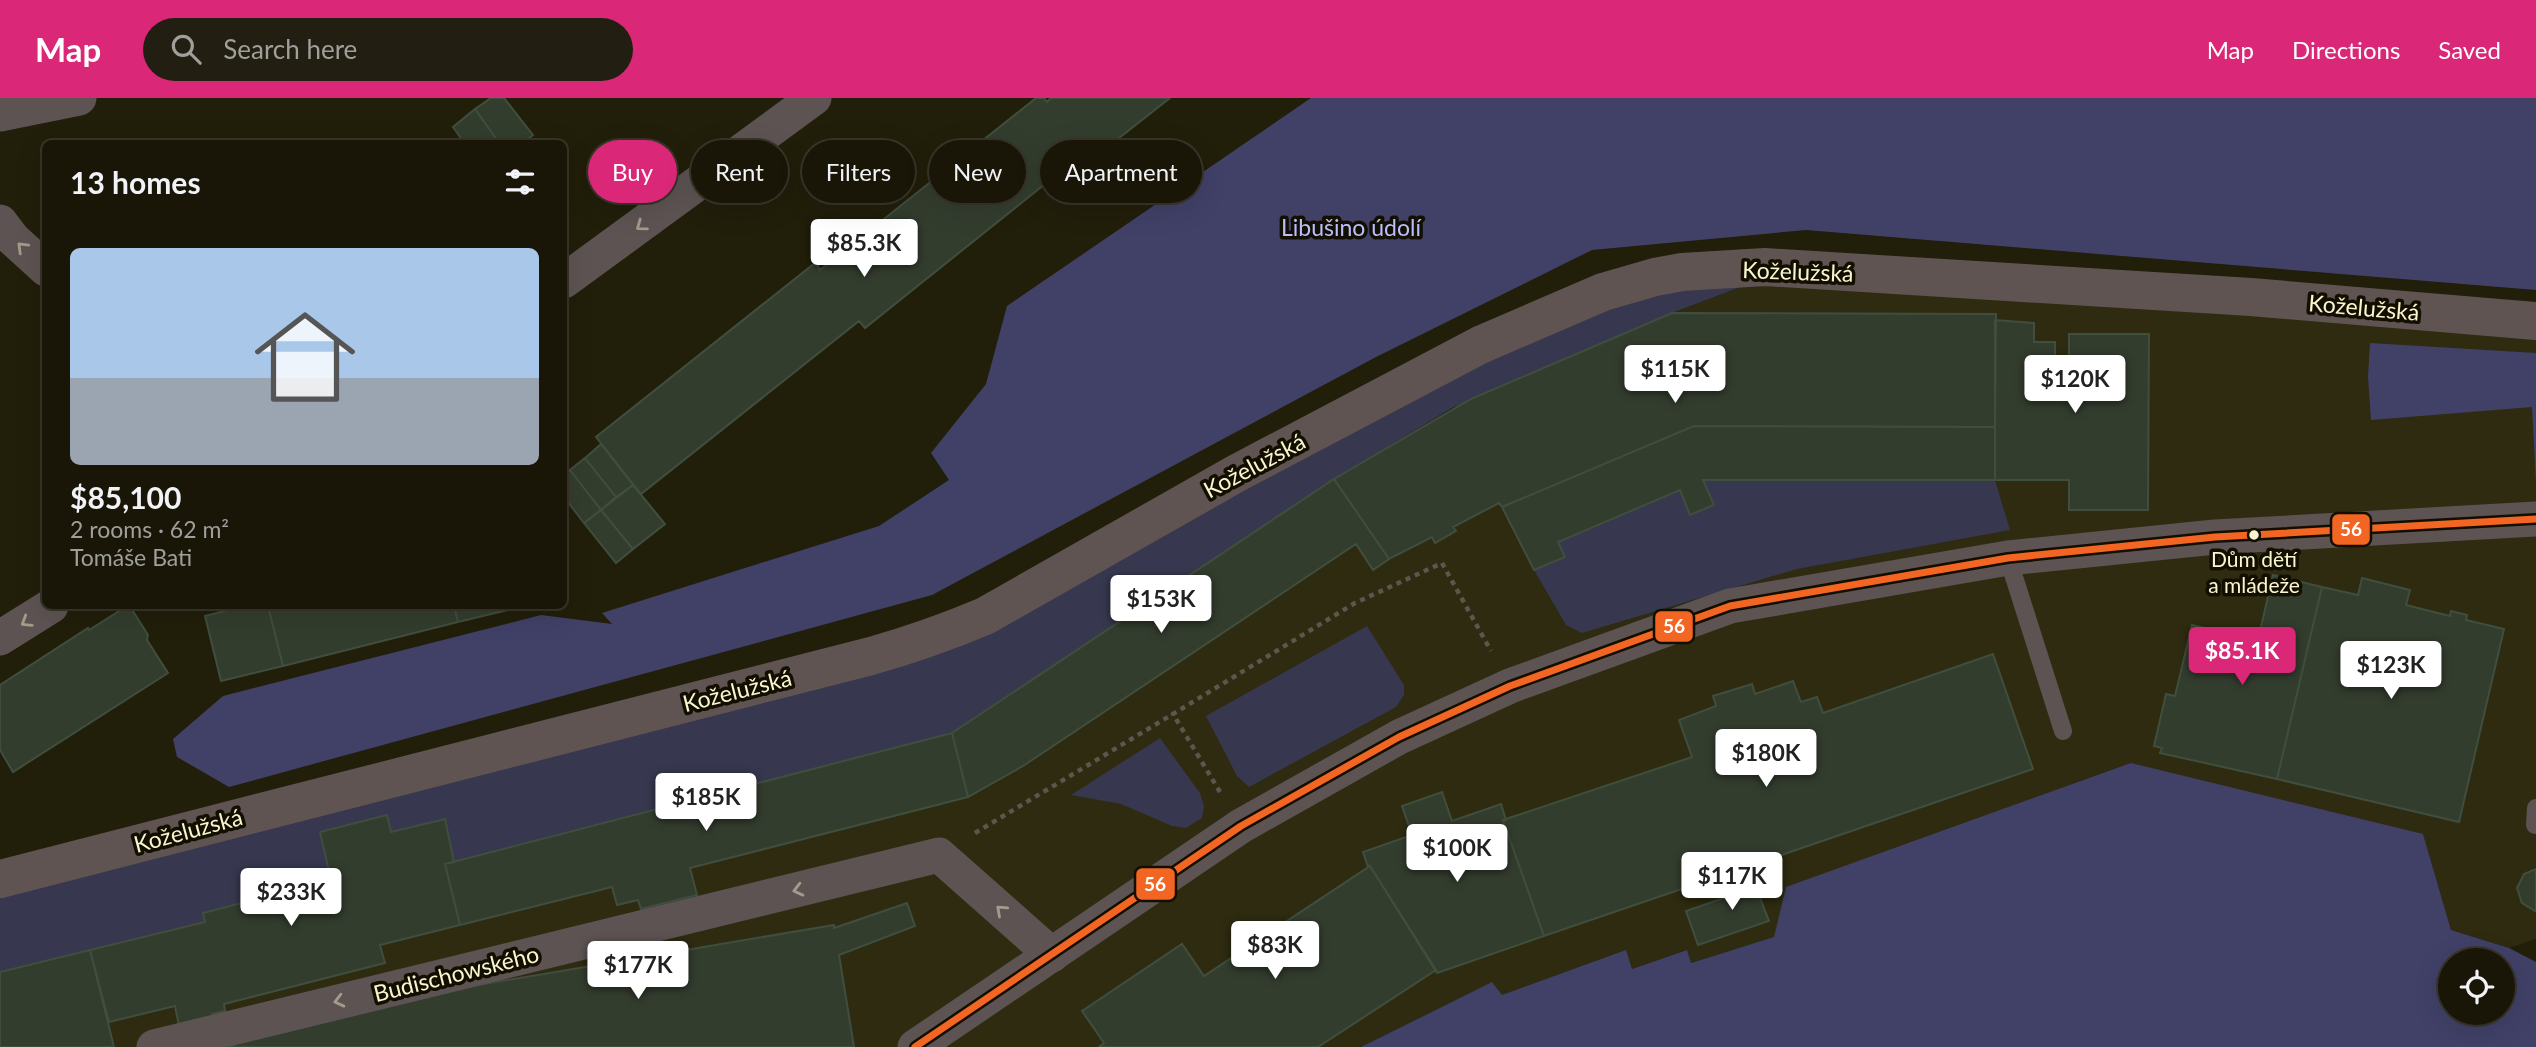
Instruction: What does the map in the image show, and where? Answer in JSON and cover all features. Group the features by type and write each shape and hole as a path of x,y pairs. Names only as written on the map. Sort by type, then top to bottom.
{"main road":[{"name":"Koželužská","path":"0,879 925,640 985,616 1237,473 1480,345 1603,292 1655,277 1682,272 1765,267 2251,297 2536,321"}],"street":[{"path":"0,114 79,98"},
{"path":"568,276 814,98"},
{"path":"0,222 13,239 42,266"},
{"path":"915,1047 1241,826 1399,737 1510,686 1730,606 2008,558 2215,537 2536,519"},
{"path":"0,638 46,609"},
{"path":"939,855 1052,956"},
{"name":"Budischowského","path":"154,1047 939,855"}],"lane":[{"path":"2008,558 2063,731"}],"path":[{"path":"939,855 1354,603 1442,563 1510,686"},
{"path":"1172,714 1241,826"}],"shaded area":[{"path":"1806,262 2536,321 2536,939 2509,948 2451,930 2423,834 1775,937 1691,963 1686,950 1632,969 1625,951 1501,996 1492,982 1361,1047 0,1047 0,972 204,922 203,913 387,815 392,832 445,819 455,862 952,733 1334,479 1471,399 1672,313"},
{"path":"1806,262 1672,313 1452,408 1334,479 952,733 454,862 445,819 391,832 387,815 331,880 203,913 205,922 0,972 0,879 944,625 1601,281"},
{"path":"1703,480 1995,480 2010,530 1797,569 1582,633 1566,625 1534,570 1558,542 1680,490 1690,515 1714,505"},
{"path":"1367,626 1404,685 1404,695 1396,707 1249,787 1237,776 1206,716"},
{"path":"1160,738 1200,793 1204,806 1202,818 1186,828 1172,826 1121,804 1071,795"}],"green space":[{"name":"Libušino údolí","path":"1311,98 2536,98 2536,290 1806,230 1592,250 1376,357 932,595 229,787 177,757 173,739 223,696 541,615 612,624 602,613 879,526 949,480 931,453 986,384 1007,306 1158,203 1202,203 1202,173"},
{"path":"2370,343 2536,353 2536,483 2532,407 2371,420 2368,377"},
{"path":"2131,763 2423,834 2451,930 2509,948 2438,948 2438,1025 2515,1025 2515,951 2536,962 2536,1047 1361,1047 1492,982 1502,995 1626,950 1632,969 1687,950 1691,963 1774,937 1786,887"}],"building":[{"path":"491,98 504,98 533,135 527,140 497,140 475,109"},
{"path":"1036,98 1044,98 1047,102 1051,98 1170,98 1116,140 1040,140 1040,188 1026,199 1026,140 983,140"},
{"path":"475,109 497,140 462,140 453,127"},
{"path":"929,183 929,203 1021,203 865,328 859,321 641,494 596,437 816,262 820,270 904,203 915,203 915,194"},
{"path":"1672,313 1996,314 1995,427 1694,426 1502,507 1499,503 1453,527 1456,531 1435,543 1432,537 1389,559 1334,479 1471,399"},
{"path":"1995,320 2034,323 2034,342 2055,342 2055,361 2069,361 2069,334 2149,334 2148,510 2069,510 2069,480 1995,480"},
{"path":"1694,426 1995,427 1995,480 1703,480 1714,505 1690,515 1680,490 1558,542 1565,557 1534,570 1502,507"},
{"path":"601,444 633,485 616,497 585,458"},
{"path":"585,458 616,497 601,510 570,470"},
{"path":"570,470 601,510 584,523 567,501 567,472"},
{"path":"1334,479 1389,559 1373,570 1356,544 1023,766 968,797 952,733"},
{"path":"633,485 665,524 633,549 601,510"},
{"path":"601,510 633,549 616,563 584,523"},
{"path":"2273,575 2322,587 2277,779 2160,753 2162,748 2154,746 2166,694 2175,696 2192,625 2261,641 2263,632 2260,631"},
{"path":"2362,578 2410,590 2406,605 2450,616 2451,611 2467,615 2466,620 2504,629 2459,822 2277,779 2322,587 2358,595"},
{"path":"122,609 132,609 168,673 13,772 0,750 0,685 88,628 89,630"},
{"path":"232,609 269,609 283,666 221,681 205,616"},
{"path":"269,609 455,609 458,622 283,666"},
{"path":"455,609 512,609 458,622"},
{"path":"1993,654 2033,769 1544,936 1503,820 1692,757 1679,720 1716,706 1713,696 1752,684 1755,694 1793,681 1801,702 1817,697 1823,713"},
{"path":"952,733 968,797 690,868 697,895 641,909 638,900 617,905 612,887 460,925 445,864"},
{"path":"1442,792 1452,821 1501,804 1506,820 1503,820 1544,936 1437,973 1370,866 1368,867 1363,852 1412,835 1402,806"},
{"path":"387,815 391,832 445,819 454,862 445,864 460,925 380,945 385,963 224,1004 225,1011 212,1014 213,1018 179,1026 175,1006 109,1022 90,950 205,922 203,913 331,880 320,832"},
{"path":"1370,866 1436,970 1318,1047 1099,1047 1104,1043 1082,1011 1182,944 1204,976"},
{"path":"2536,869 2535,911 2522,903 2517,888 2524,874"},
{"path":"1777,875 1782,890 1760,898 1769,921 1698,945 1686,911 1756,887 1755,882"},
{"path":"907,903 915,926 839,955 854,1047 223,1047 478,985 834,925 834,928"},
{"path":"90,950 114,1047 0,1047 0,972"}],"transit line":[{"name":"56","path":"915,1047 1241,826 1399,737 1510,686 1730,606 2008,558 2215,537 2536,519"}],"place":[{"name":"Dům dětí a mládeže","path":"2254,535"}]}
